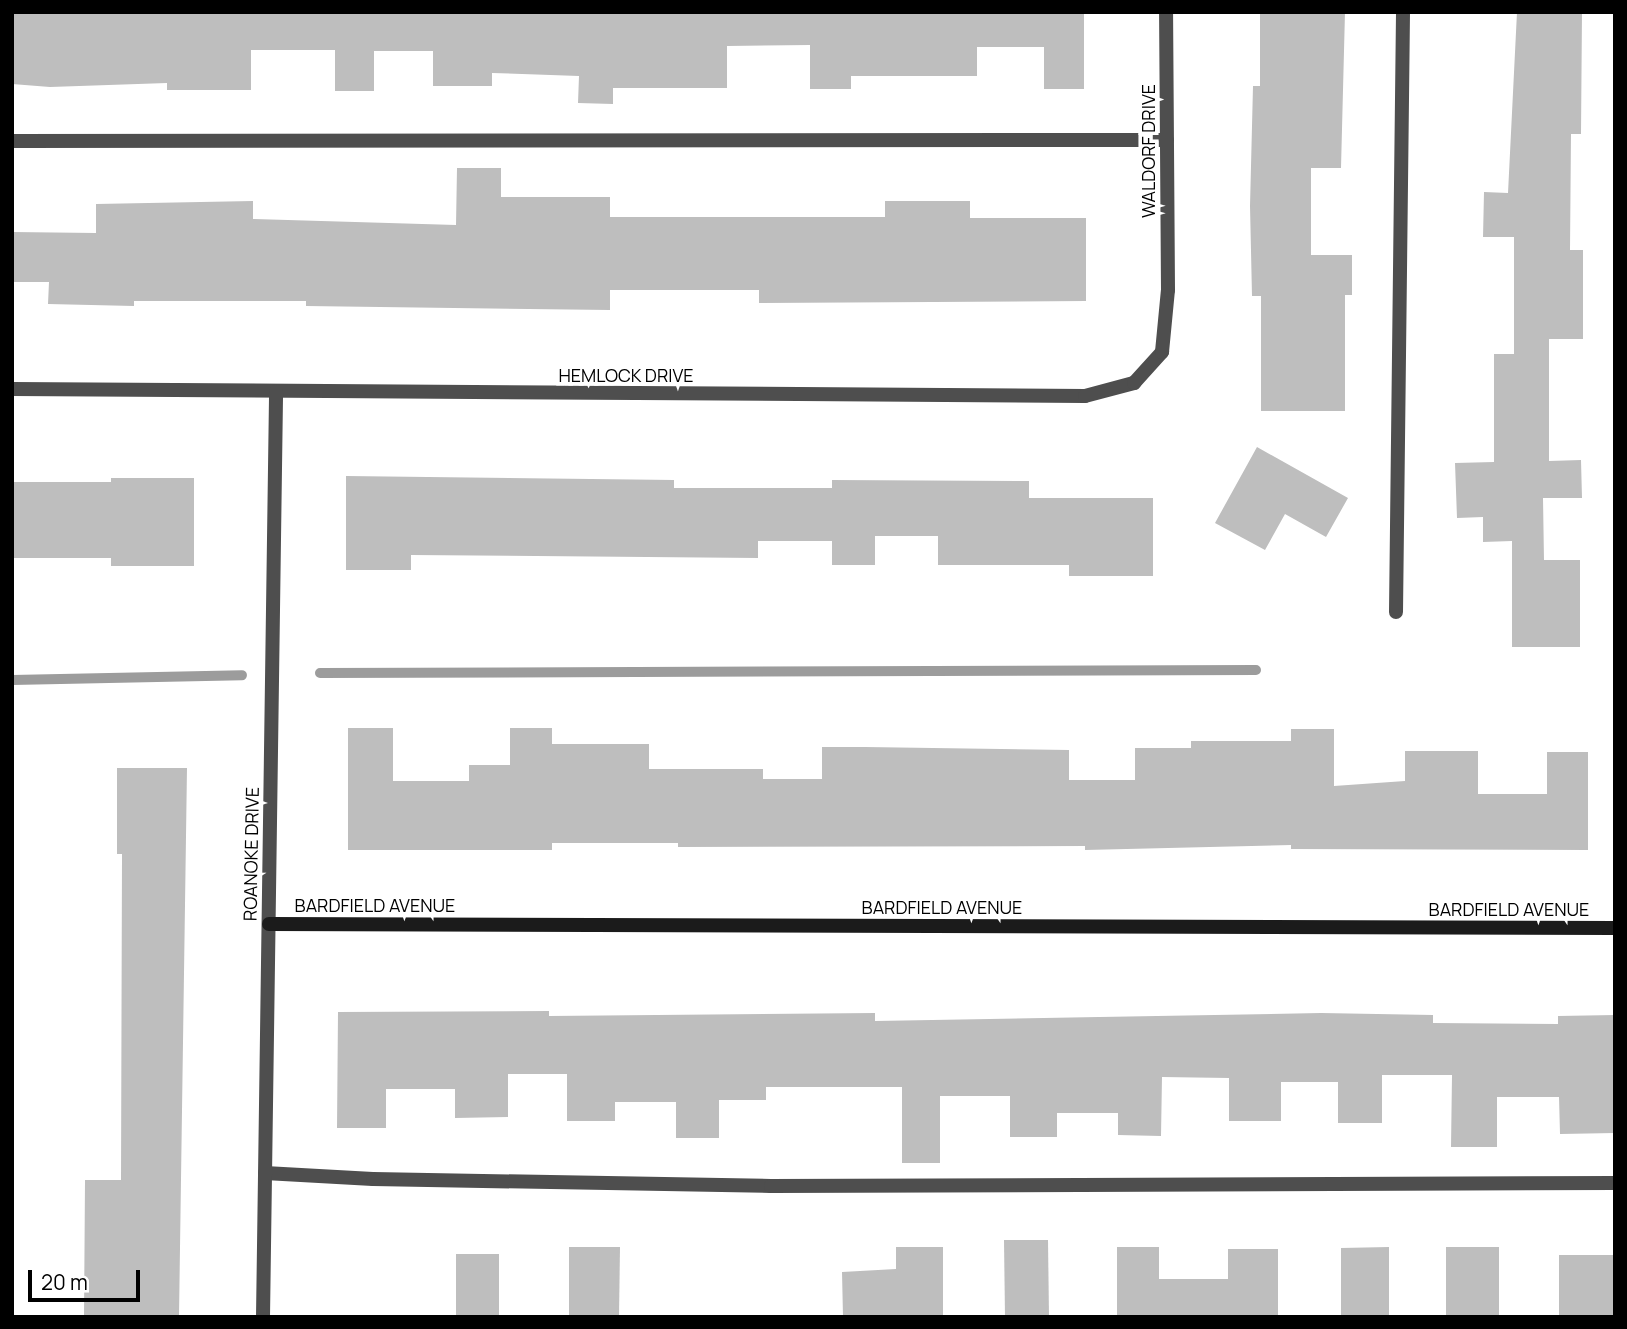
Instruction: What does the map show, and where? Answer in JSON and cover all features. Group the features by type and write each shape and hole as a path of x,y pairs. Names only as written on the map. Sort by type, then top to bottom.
{"street":[{"name":"WALDORF DRIVE","path":"1166,12 1168,290"},
{"path":"1396,612 1403,12"},
{"path":"12,141 1167,140"},
{"name":"HEMLOCK DRIVE","path":"12,389 1085,396 1134,383 1162,352 1168,290"},
{"name":"ROANOKE DRIVE","path":"263,1317 276,391"},
{"name":"BARDFIELD AVENUE","path":"269,924 1615,928"},
{"path":"265,1173 373,1180 771,1186 1615,1183"}],"building":[{"path":"12,12 1084,12 1084,89 1044,89 1044,47 977,47 977,76 851,76 851,89 810,89 810,45 727,46 727,88 613,88 613,104 578,103 579,76 492,73 492,86 433,86 433,51 374,51 374,91 335,91 335,50 251,50 251,90 167,90 167,83 50,87 12,84"},
{"path":"1260,12 1345,12 1341,168 1311,168 1311,255 1352,255 1352,295 1345,295 1345,411 1261,411 1261,296 1252,296 1250,206 1253,86 1260,86"},
{"path":"1517,12 1582,12 1581,134 1571,134 1570,250 1583,250 1583,339 1549,339 1549,461 1581,460 1582,498 1543,498 1544,560 1580,560 1580,647 1512,647 1512,541 1483,542 1483,517 1457,518 1455,463 1494,462 1494,354 1514,354 1514,237 1483,237 1484,192 1508,193"},
{"path":"457,168 501,168 501,197 610,197 610,217 885,217 885,201 970,201 970,218 1086,218 1086,301 759,303 759,290 610,290 610,310 306,306 306,301 134,301 134,306 48,304 49,282 12,282 12,232 96,233 96,204 253,201 253,219 456,225"},
{"path":"1257,447 1348,498 1326,537 1285,514 1265,550 1215,523"},
{"path":"346,476 674,480 674,488 832,488 832,480 1029,481 1029,498 1153,498 1153,576 1069,576 1069,565 938,565 938,536 875,536 875,565 832,565 832,541 758,541 758,558 411,555 411,570 346,570"},
{"path":"111,478 194,478 194,566 111,566 111,558 12,558 12,482 111,482"},
{"path":"348,728 393,728 393,781 469,781 469,765 510,765 510,728 552,728 552,744 649,744 649,769 763,769 763,779 822,779 822,747 865,747 1069,750 1069,780 1135,780 1135,748 1191,748 1191,741 1291,741 1291,729 1334,729 1334,786 1405,781 1405,751 1478,751 1478,794 1547,794 1547,752 1588,752 1588,850 1291,849 1291,845 1085,850 1085,846 678,847 678,843 552,843 552,850 348,850"},
{"path":"117,768 187,768 179,1317 84,1317 85,1180 121,1180 122,854 117,854"},
{"path":"549,1011 549,1016 875,1013 875,1021 1321,1013 1433,1015 1433,1023 1558,1024 1558,1016 1615,1015 1615,1133 1560,1134 1559,1097 1497,1097 1497,1147 1451,1147 1452,1075 1382,1075 1382,1123 1338,1123 1338,1082 1281,1082 1281,1121 1229,1121 1229,1078 1162,1077 1161,1136 1118,1135 1118,1113 1057,1113 1057,1137 1010,1137 1010,1096 940,1096 940,1163 902,1163 902,1087 766,1087 766,1100 719,1100 719,1138 676,1138 676,1102 615,1102 615,1121 567,1121 567,1074 508,1074 508,1117 455,1118 455,1089 386,1089 386,1128 337,1128 338,1012"},
{"path":"1004,1240 1048,1240 1049,1317 1005,1317"},
{"path":"569,1247 620,1247 619,1317 569,1317"},
{"path":"896,1247 943,1247 943,1317 843,1317 842,1272 896,1269"},
{"path":"1117,1247 1159,1247 1159,1279 1228,1279 1228,1249 1278,1249 1278,1317 1117,1317"},
{"path":"1389,1247 1389,1317 1341,1317 1341,1248"},
{"path":"1446,1247 1499,1247 1499,1317 1446,1317"},
{"path":"456,1254 499,1254 499,1317 456,1317"},
{"path":"1559,1255 1615,1255 1615,1317 1559,1317"}],"waterway":[{"path":"320,673 1256,670"},
{"path":"12,680 242,675"}]}
